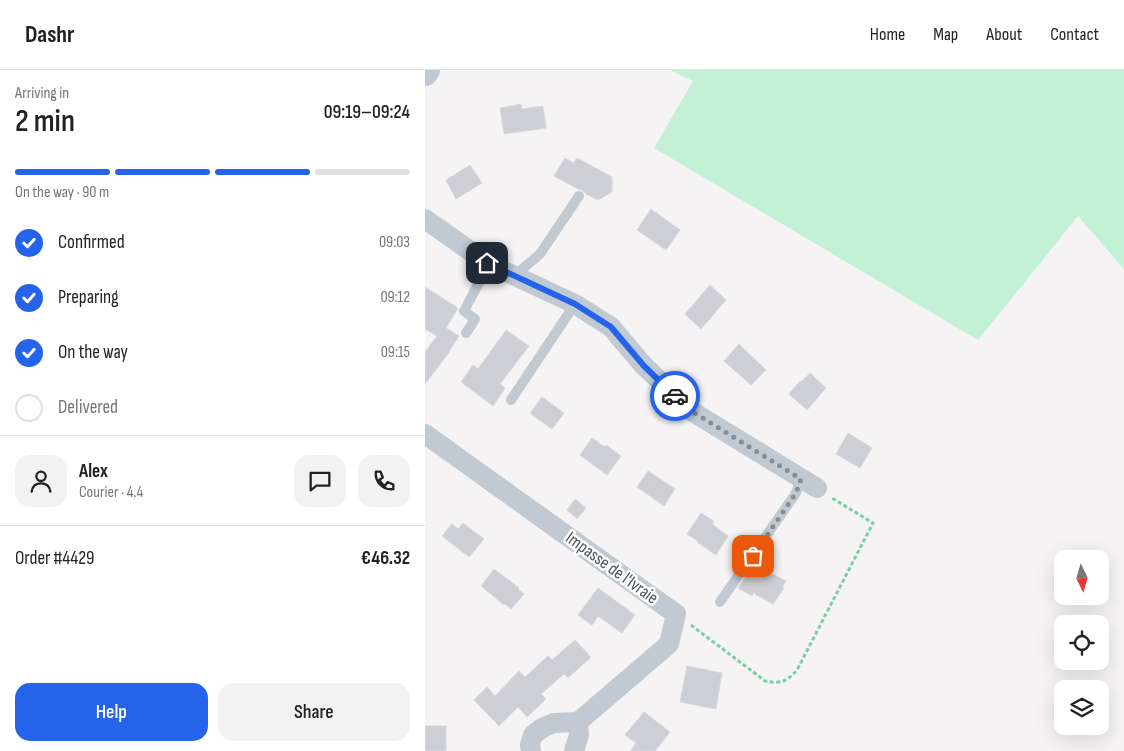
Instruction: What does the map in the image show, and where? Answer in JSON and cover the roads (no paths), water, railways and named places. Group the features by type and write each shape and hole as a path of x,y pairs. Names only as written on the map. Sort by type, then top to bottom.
{"street":[{"path":"425,219 492,266 575,304 611,327 644,366 693,412 809,484"},
{"name":"Impasse de l'Ivraie","path":"425,434 676,614 669,644 577,722"},
{"path":"531,751 530,745 533,735 542,728 554,723 577,722 579,735 574,751"}],"lane":[{"path":"514,276 540,254 579,196"},
{"path":"466,333 475,319 464,311 482,277 492,266"},
{"path":"511,400 575,304"},
{"path":"720,602 796,493 809,484"}]}
